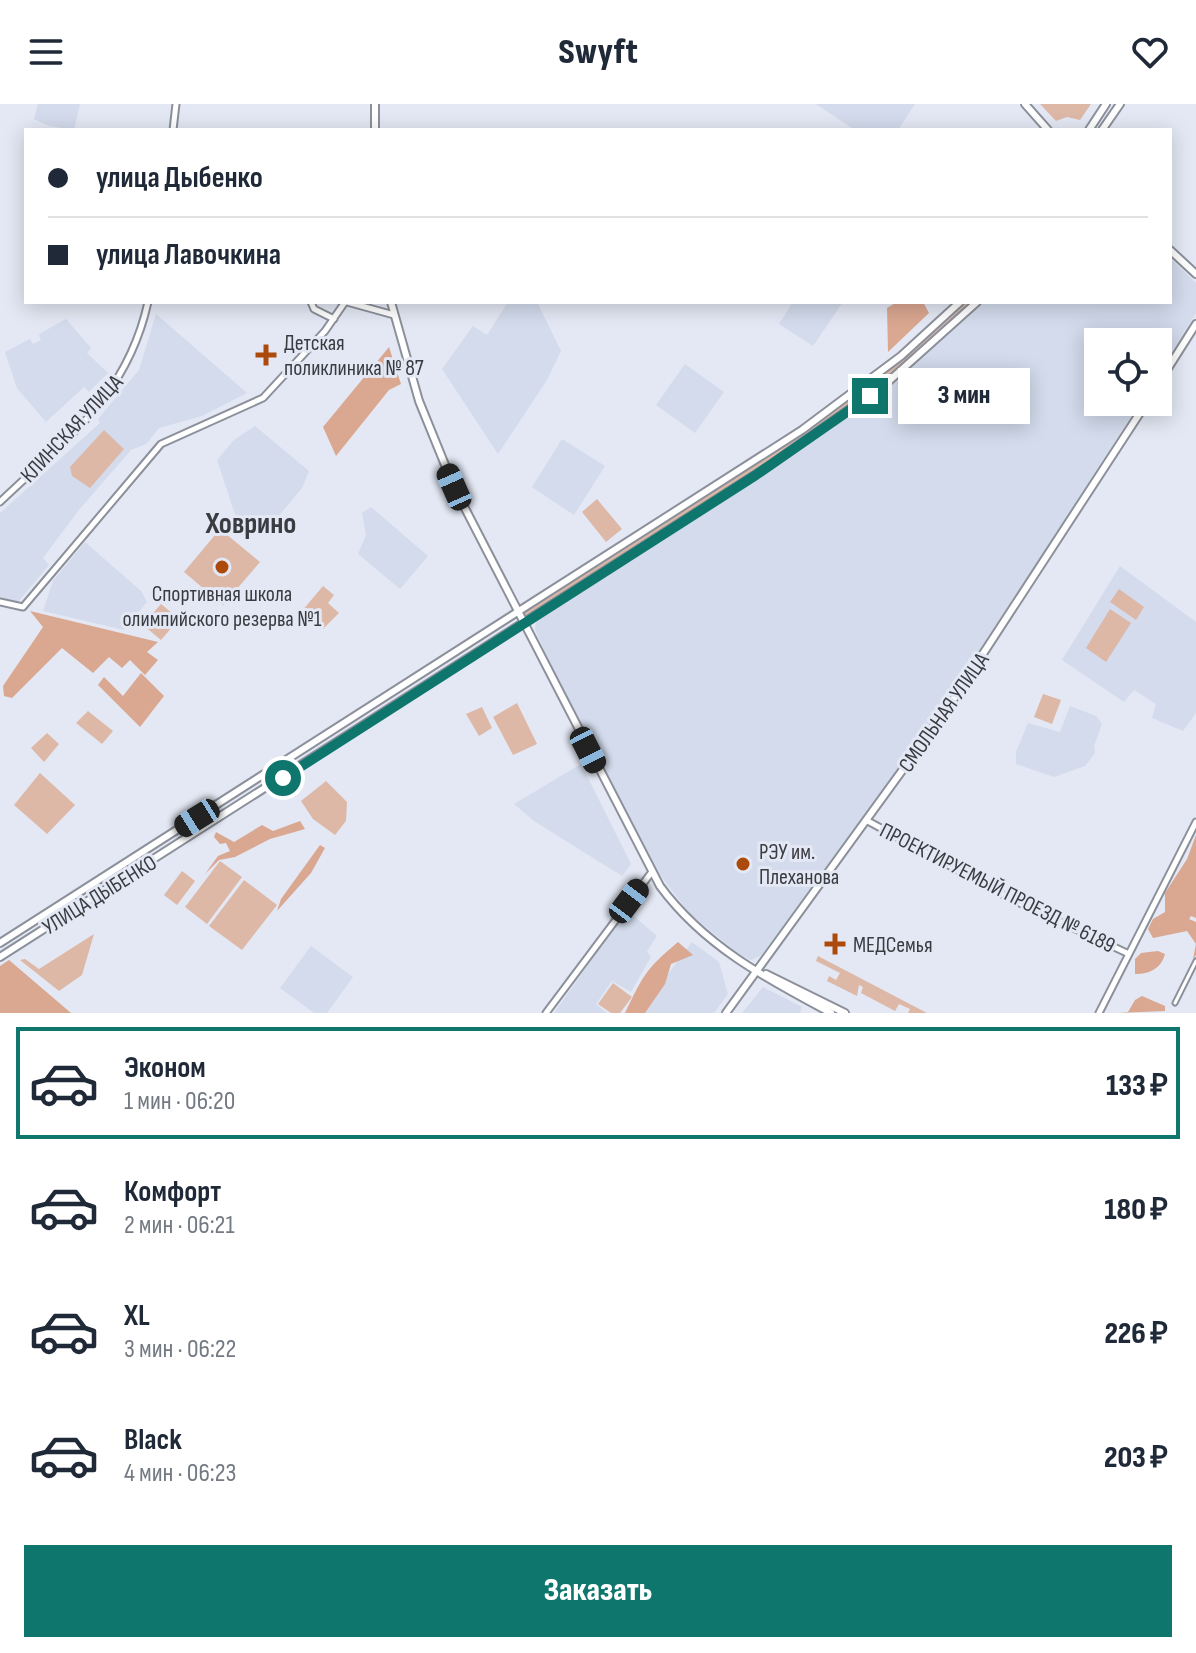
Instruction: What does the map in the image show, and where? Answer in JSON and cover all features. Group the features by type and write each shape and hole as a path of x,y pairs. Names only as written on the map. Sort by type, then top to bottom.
{"main road":[{"path":"375,104 375,128"},
{"path":"1025,104 1046,128"},
{"path":"1090,128 1106,104"},
{"path":"1103,128 1120,104"},
{"path":"1172,252 1196,274"},
{"path":"391,304 432,435 518,613 651,873 677,909 703,935 757,971 831,1013"},
{"name":"УЛИЦА ДЫБЕНКО","path":"0,943 844,402 958,304"},
{"name":"УЛИЦА ДЫБЕНКО","path":"0,957 524,625 850,411 946,333 975,304"},
{"path":"1172,362 1196,324"},
{"path":"844,402 842,409 850,411"},
{"path":"831,410 839,412 838,419"},
{"name":"СМОЛЬНАЯ УЛИЦА","path":"726,1013 927,738 1023,596 1138,416"},
{"path":"757,971 845,1013"}],"street":[{"path":"173,128 176,104"},
{"name":"КЛИНСКАЯ УЛИЦА","path":"0,502 87,418 118,382 134,351 147,304"},
{"path":"312,304 314,309 334,319"},
{"path":"0,602 23,607 161,444 263,398 345,304"},
{"path":"353,304 394,315"},
{"path":"460,650 469,651 467,661"},
{"path":"352,718 360,729"},
{"name":"ПРОЕКТИРУЕМЫЙ ПРОЕЗД № 6189","path":"866,820 1007,897 1129,954"},
{"path":"1099,1013 1196,822"},
{"path":"546,1013 651,873"},
{"path":"1175,1003 1196,961"}],"shaded area":[{"path":"38,104 80,104 74,128 49,126 34,119"},
{"path":"816,104 915,104 899,128 852,128"},
{"path":"1040,104 1091,104 1080,120 1067,117 1056,121"},
{"path":"1172,260 1196,283 1196,313 1172,352 1172,328 1084,328 1084,416 1131,416 946,704 762,955 751,960 741,956 690,914 657,871 548,660 535,629 536,622 827,432 900,378 981,304 1172,304"},
{"path":"507,304 538,304 561,351 547,380 498,454 442,369 473,326 487,335"},
{"path":"792,304 842,304 813,346 779,324"},
{"path":"894,304 924,304 929,313 888,352 887,308"},
{"path":"958,304 975,304 850,411 524,625 518,613 732,476 873,379"},
{"path":"156,314 247,393 202,416 159,428 146,444 131,450 78,511 43,558 49,565 18,602 0,598 0,513 100,423 98,419 139,370"},
{"path":"66,319 91,348 87,353 108,373 89,392 84,387 46,422 17,388 5,352 30,339 33,344 41,340 39,334"},
{"path":"389,347 401,384 389,390 336,456 323,427"},
{"path":"685,364 724,392 695,433 656,405"},
{"path":"255,426 309,471 302,488 266,531 239,526 217,460 234,440"},
{"path":"104,430 124,449 90,488 72,476 70,467"},
{"path":"562,439 605,466 574,515 532,487"},
{"path":"597,499 622,529 606,542 582,512"},
{"path":"371,507 428,556 400,589 358,554 366,535 362,513"},
{"name":"Спортивная школа олимпийского резерва №1","path":"220,529 260,562 223,605 184,572"},
{"path":"85,542 141,591 147,602 124,630 43,611 53,581"},
{"path":"1120,566 1196,622 1196,713 1183,731 1152,718 1156,704 1134,690 1124,702 1062,660"},
{"path":"323,586 334,595 328,603 339,613 323,629 302,611"},
{"path":"1119,589 1144,607 1136,620 1110,602"},
{"path":"161,604 179,619 161,640 143,625"},
{"path":"1110,609 1131,623 1106,662 1086,648"},
{"path":"30,611 158,642 147,652 158,660 145,675 130,660 122,668 109,657 93,673 62,648 12,698 4,696 3,686 43,627"},
{"path":"141,673 164,696 140,727 98,685 104,677 123,696"},
{"path":"1043,694 1061,700 1052,724 1034,717"},
{"path":"517,703 537,744 513,755 493,717"},
{"path":"1070,706 1096,716 1102,724 1094,746 1095,753 1085,766 1054,777 1016,764 1016,752 1028,723 1060,732"},
{"path":"482,707 492,728 479,736 466,714"},
{"path":"88,711 113,731 102,744 76,723"},
{"path":"47,733 59,744 44,762 31,748"},
{"path":"581,764 631,864 622,876 534,821 514,804"},
{"path":"40,773 75,805 47,834 14,805"},
{"path":"326,781 347,802 346,821 335,835 313,819 301,801"},
{"path":"300,821 305,829 270,839 235,857 219,860 205,874 218,856 230,851 226,843 220,844 214,837 216,832 234,842 262,825 273,831"},
{"path":"1196,835 1196,918 1191,916 1189,919 1196,922 1196,944 1187,931 1153,938 1148,929 1153,919 1165,912 1165,893 1187,859"},
{"path":"320,845 325,848 311,873 277,911 281,899"},
{"path":"220,861 242,877 207,924 185,907"},
{"path":"182,871 195,881 177,905 164,895"},
{"path":"244,880 277,905 242,950 209,926"},
{"path":"627,910 657,936 647,951 651,957 631,992 612,981 596,1004 607,1013 554,1013"},
{"path":"94,934 82,975 59,991 20,960 25,959 39,969"},
{"path":"678,942 693,955 671,964 665,984 645,1013 625,1013 646,973"},
{"path":"692,942 719,962 728,994 714,1013 639,1013"},
{"path":"311,946 353,977 327,1013 314,1013 280,988"},
{"path":"1158,951 1165,954 1157,967 1150,972 1135,974 1135,959 1141,953"},
{"path":"818,956 927,1013 908,1013 910,1009 899,1004 895,1011 861,993 863,987 859,985 857,996 827,981 829,976 836,980 840,973 816,961"},
{"path":"9,960 71,1013 0,1013 0,966"},
{"path":"613,983 632,997 620,1013 611,1013 598,1004"},
{"path":"763,987 802,1007 800,1013 742,1013"},
{"path":"1142,996 1165,1006 1165,1011 1118,1013 1128,1012 1135,1000"}],"place":[{"name":"Детская поликлиника № 87","path":"266,355"},
{"name":"Спортивная школа олимпийского резерва №1","path":"222,567"},
{"name":"РЭУ им. Плеханова","path":"743,864"},
{"name":"МЕДСемья","path":"835,944"}],"district":[{"name":"Ховрино","path":"251,523"}],"route":[{"path":"283,778 756,475 870,396"}]}
